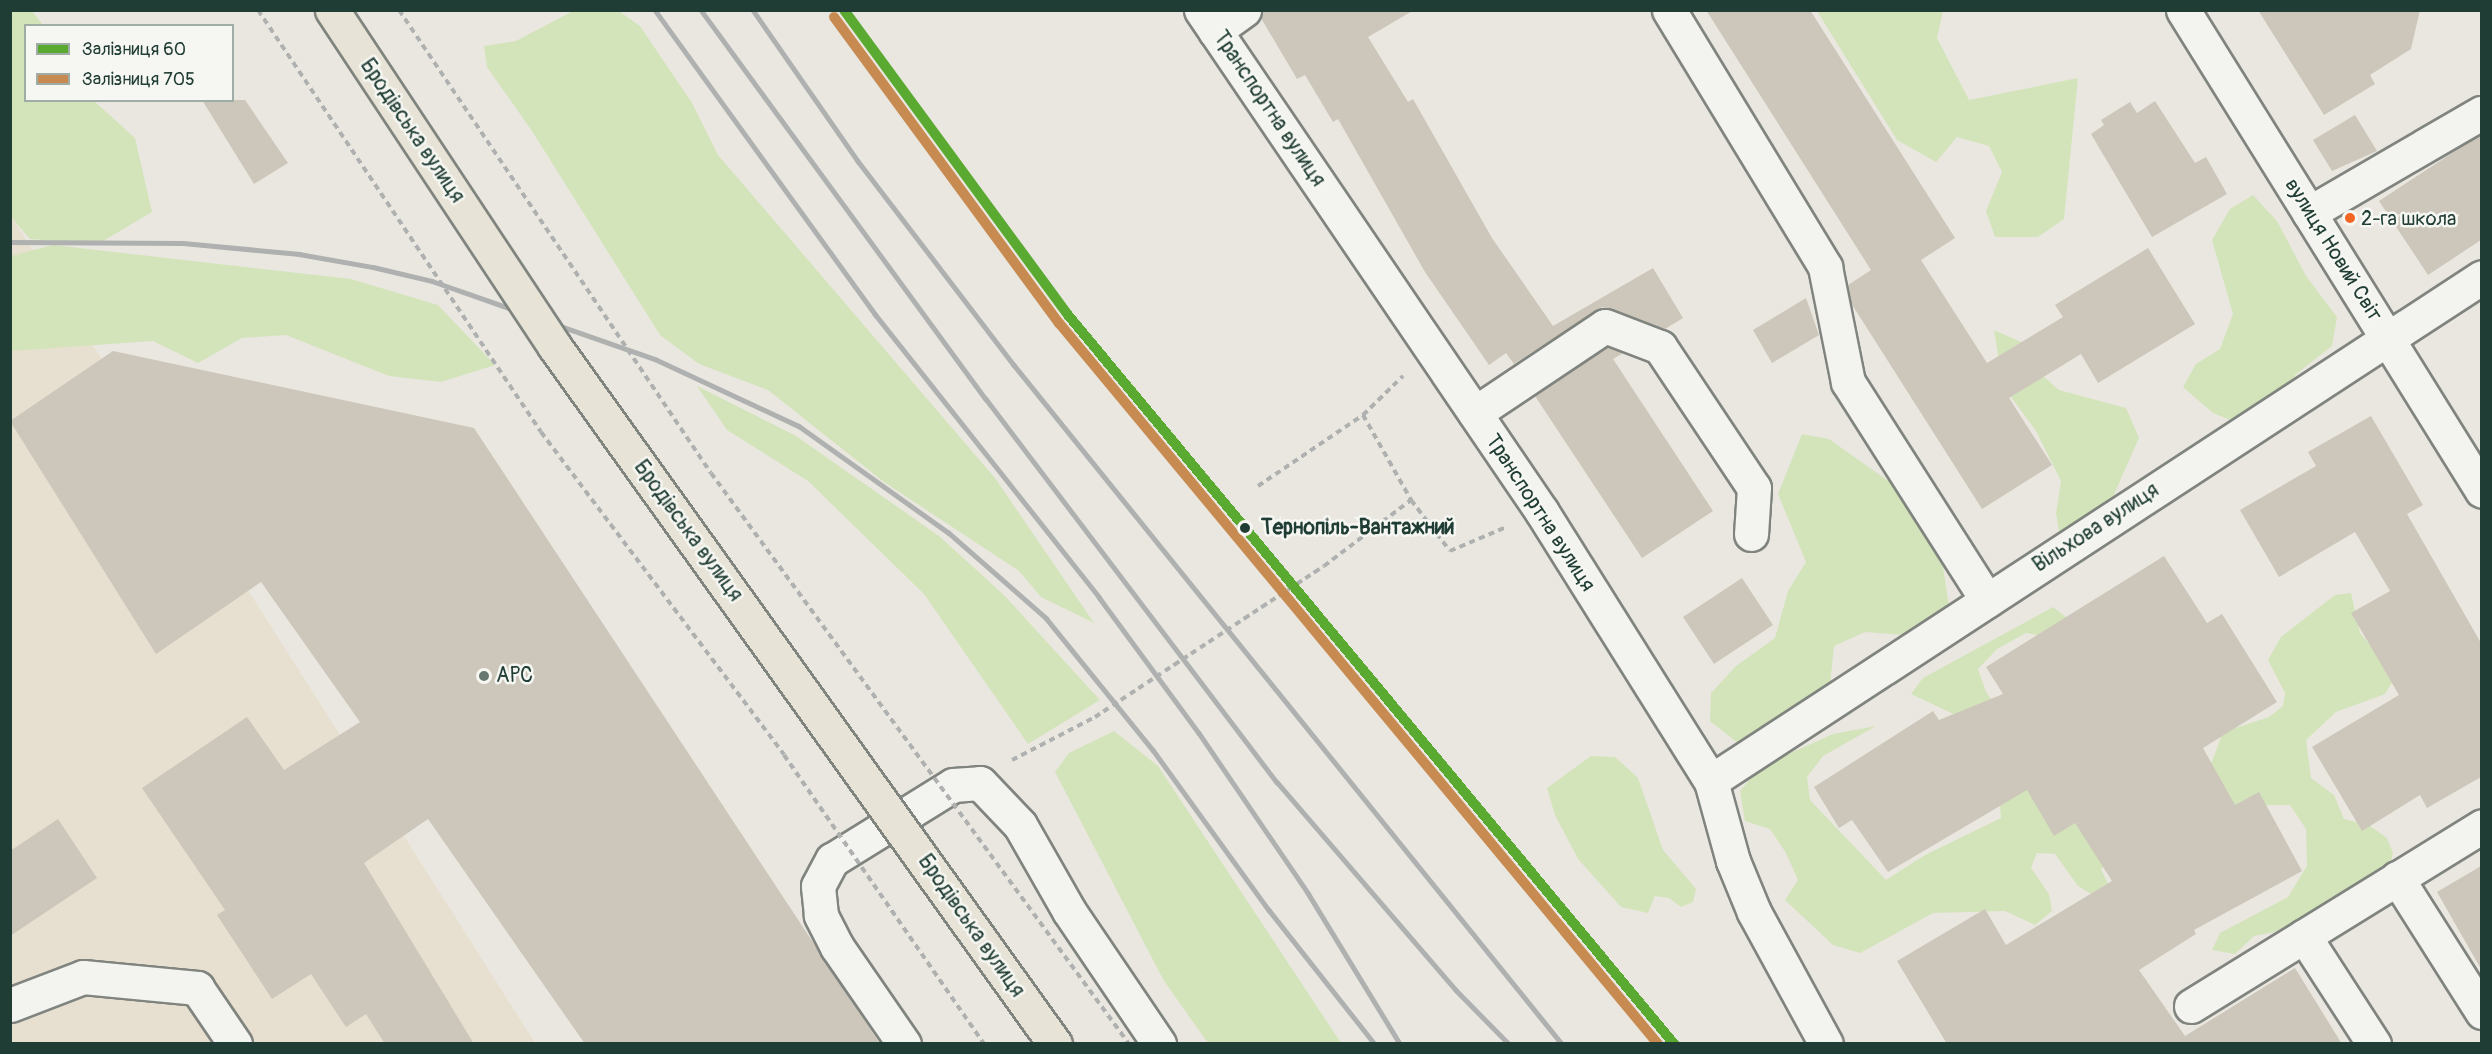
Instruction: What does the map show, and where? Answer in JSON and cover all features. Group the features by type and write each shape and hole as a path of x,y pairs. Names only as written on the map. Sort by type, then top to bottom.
{"main road":[{"name":"Бродівська вулиця","path":"332,10 555,347 1054,1044"}],"street":[{"path":"1208,21 1244,10"},
{"path":"1669,10 1825,267 1848,382 1987,600"},
{"name":"вулиця Новий Світ","path":"2183,10 2481,491"},
{"name":"Транспортна вулиця","path":"1208,21 1542,512 1711,780 1733,861 1754,912 1826,1044"},
{"path":"2309,213 2481,113"},
{"name":"Вільхова вулиця","path":"1711,780 2481,277"},
{"path":"1475,413 1605,327 1660,346 1754,488 1751,534"},
{"path":"904,1044 837,947 821,915 818,886 832,860 953,785 980,783 1020,825 1070,911 1159,1044"},
{"path":"2192,1006 2481,826"},
{"path":"2397,878 2481,1012"},
{"path":"2304,936 2374,1044"},
{"path":"10,1005 83,977 197,988 235,1044"}],"path":[{"path":"258,10 541,432 784,755 984,1044"},
{"path":"399,10 711,472 1129,1044"},
{"path":"1258,486 1363,415 1431,348"},
{"path":"1363,415 1411,500 1450,551 1542,512"},
{"path":"1003,765 1095,717 1324,566 1411,500"}],"shaded area":[{"path":"11,216 535,1043 11,1043"}],"green space":[{"path":"10,11 32,11 42,24 24,24 24,102 95,102 135,138 152,212 98,244 30,239 11,217"},
{"path":"573,11 619,11 640,26 692,103 718,155 995,478 1094,623 1041,597 1019,571 884,482 768,390 699,364 660,335 532,131 487,67 484,46 516,41"},
{"path":"1817,11 1943,11 1937,38 1969,100 2078,78 2064,219 2038,237 1995,237 1986,211 2002,172 1989,146 1957,137 1936,162 1897,140"},
{"path":"2253,195 2277,221 2306,276 2337,317 2332,346 2295,375 2292,389 2235,422 2213,413 2183,387 2196,364 2220,349 2233,314 2212,240 2230,209"},
{"path":"53,245 351,279 438,305 495,365 441,382 389,376 286,335 242,338 198,363 153,341 11,351 11,256"},
{"path":"1994,330 2021,342 2037,371 2059,390 2126,408 2139,438 2112,499 2060,537 2056,513 2061,481 2036,431 2003,386"},
{"path":"697,386 796,436 939,536 1004,595 1100,700 1028,744 924,594 808,481 727,430"},
{"path":"1802,434 1829,439 1901,490 1940,547 1950,613 1904,635 1865,632 1834,646 1827,715 1766,751 1735,741 1710,721 1711,693 1736,666 1775,638 1788,591 1806,562 1778,494"},
{"path":"2351,593 2360,633 2396,676 2385,694 2336,712 2306,740 2311,778 2334,795 2344,819 2370,826 2387,838 2393,853 2388,878 2274,932 2254,936 2235,954 2212,950 2220,933 2288,897 2307,866 2306,829 2290,805 2264,805 2129,849 2101,869 2114,896 2103,901 2078,886 2055,854 2037,853 2031,868 2049,894 2052,911 2035,925 2005,911 1933,913 1860,953 1833,945 1785,900 1798,880 1786,853 1770,829 1745,821 1740,791 1760,767 1833,734 1876,726 1823,756 1807,777 1810,800 1886,880 1925,855 2001,818 1999,795 1985,771 2208,772 2223,732 2269,717 2283,706 2285,693 2268,660 2281,637 2335,595"},
{"path":"2053,607 2075,624 2041,636 2026,633 1997,649 1978,669 1986,692 2006,719 1964,719 1911,694 1923,678"},
{"path":"1114,731 1158,766 1341,1043 1208,1043 1164,981 1055,772 1069,753"},
{"path":"1591,756 1615,757 1638,778 1663,850 1696,889 1693,902 1681,907 1669,898 1655,896 1648,913 1621,907 1578,859 1555,815 1547,788"}],"building":[{"path":"1262,10 1414,10 1368,37 1408,102 1413,99 1492,238 1553,326 1653,268 1683,318 1665,329 1602,307 1514,364 1506,353 1489,365 1425,272 1338,119 1333,122 1305,75 1297,79 1261,18"},
{"path":"1706,10 1810,10 1955,238 1921,260 1987,363 2063,317 2055,305 2148,248 2195,324 2098,383 2081,354 2009,398 2052,465 1982,509 1851,303 1848,285 1871,270"},
{"path":"2258,10 2420,10 2411,49 2370,75 2375,84 2324,115"},
{"path":"245,100 288,163 254,184 203,102"},
{"path":"2155,101 2195,163 2206,157 2227,194 2152,237 2091,134 2104,125 2101,120 2130,102 2137,113"},
{"path":"2355,115 2377,151 2332,171 2313,140"},
{"path":"2481,134 2481,240 2428,275 2379,201"},
{"path":"1806,298 1819,335 1772,363 1753,330"},
{"path":"1607,347 1623,353 1613,359 1713,511 1642,558 1535,396"},
{"name":"АРС","path":"113,351 474,428 880,1044 585,1044 428,819 364,863 474,1044 385,1044 366,1014 346,1027 311,974 272,999 217,915 225,910 142,788 247,717 284,770 360,722 261,582 156,654 10,421"},
{"path":"2371,416 2423,505 2407,514 2481,643 2481,777 2427,808 2420,795 2362,831 2312,747 2399,695 2351,613 2390,591 2355,532 2279,577 2240,510 2316,466 2308,452"},
{"path":"2164,556 2207,623 2222,614 2277,702 2203,748 2235,805 2259,792 2302,871 2194,930 2196,934 2139,970 2185,1036 2295,968 2342,1044 1947,1044 1897,961 1985,909 2006,945 2112,881 2075,823 2054,836 2027,790 1888,872 1852,820 1839,828 1814,787 1933,711 1939,720 2003,694 1986,667"},
{"path":"1742,578 1773,625 1714,664 1683,617"},
{"path":"58,819 97,878 10,936 10,851"},
{"path":"2481,866 2481,969 2437,892"}],"railway":[{"path":"655,10 875,314 1099,597 1199,733 1308,893 1400,1044"},
{"path":"701,10 986,399 1277,782 1456,990 1509,1044"},
{"path":"753,10 858,161 1014,365 1562,1044"},
{"path":"10,242 183,243 299,254 373,267 432,281 655,359 799,426 949,533 1046,618 1153,750 1269,910 1375,1044"}],"rail line":[{"name":"60","path":"844,10 1068,315 1674,1044"},
{"name":"705","path":"834,17 1059,323 1658,1044"}],"place":[{"name":"2-га школа","path":"2350,218"},
{"name":"Тернопіль-Вантажний","path":"1245,528"},
{"name":"АРС","path":"484,676"}]}
